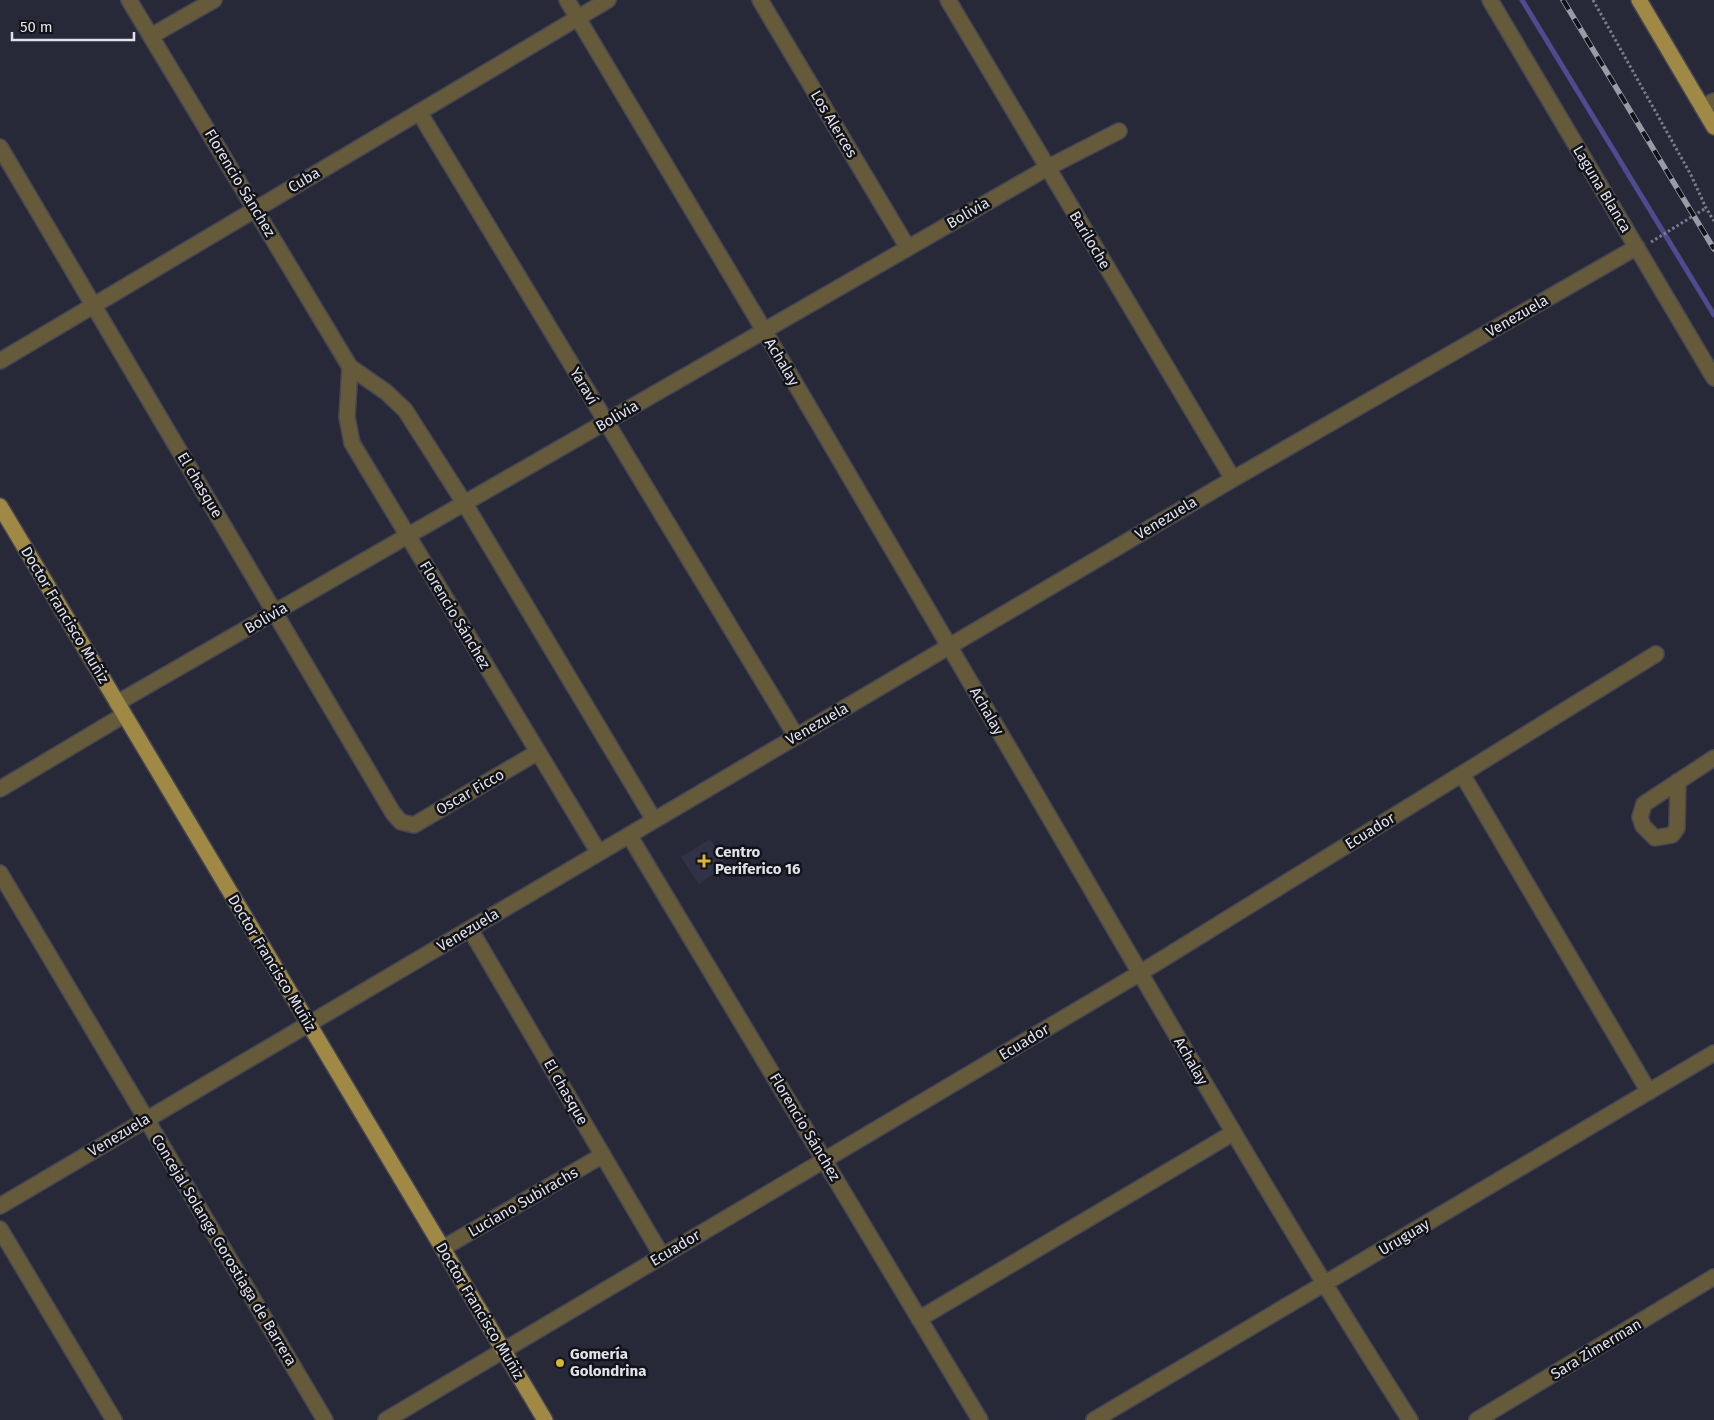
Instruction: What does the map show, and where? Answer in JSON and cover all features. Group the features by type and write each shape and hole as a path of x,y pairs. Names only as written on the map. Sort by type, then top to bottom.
{"main road":[{"path":"1639,0 1708,104 1714,127"},
{"name":"Doctor Francisco Muñiz","path":"0,506 545,1420"}],"street":[{"name":"Florencio Sánchez","path":"129,0 350,367 386,392 405,410 465,504 654,820"},
{"path":"151,36 214,0"},
{"name":"Achalay","path":"567,0 950,646 1233,1133 1324,1284 1410,1420"},
{"name":"Cuba","path":"0,361 608,0"},
{"name":"Los Alerces","path":"760,0 908,248"},
{"name":"Bariloche","path":"948,0 1233,479"},
{"name":"Laguna Blanca","path":"1490,0 1714,378"},
{"name":"Yaraví","path":"419,112 796,736"},
{"name":"Bolivia","path":"0,789 121,709 276,613 1047,168 1119,131"},
{"name":"El chasque","path":"0,147 388,805 401,822"},
{"name":"Venezuela","path":"0,1206 1233,479 1637,247"},
{"name":"Florencio Sánchez","path":"350,367 347,417 352,443 599,853"},
{"name":"Ecuador","path":"386,1420 1140,973 1656,654"},
{"name":"Oscar Ficco","path":"401,822 414,825 538,752"},
{"path":"1678,781 1714,758"},
{"path":"1462,774 1649,1092"},
{"name":"Florencio Sánchez","path":"629,835 980,1420"},
{"name":"Concejal Solange Gorostiaga de Barrera","path":"0,873 325,1420"},
{"name":"El chasque","path":"470,929 662,1256"},
{"name":"Uruguay","path":"1094,1420 1714,1053"},
{"path":"919,1319 1233,1133"},
{"name":"Luciano Subirachs","path":"443,1248 603,1155"},
{"path":"0,1229 114,1420"},
{"name":"Sara Zimerman","path":"1477,1420 1714,1277"}],"path":[{"path":"1593,0 1691,175 1714,221"},
{"path":"1657,239 1706,208"}],"shaded area":[{"name":"Centro Periferico 16","path":"710,839 727,865 699,884 681,857"}],"waterway":[{"path":"1522,0 1714,315"}],"railway":[{"path":"1563,0 1714,249"}],"place":[{"name":"Centro Periferico 16","path":"704,861"},
{"name":"Gomería Golondrina","path":"560,1363"}]}
